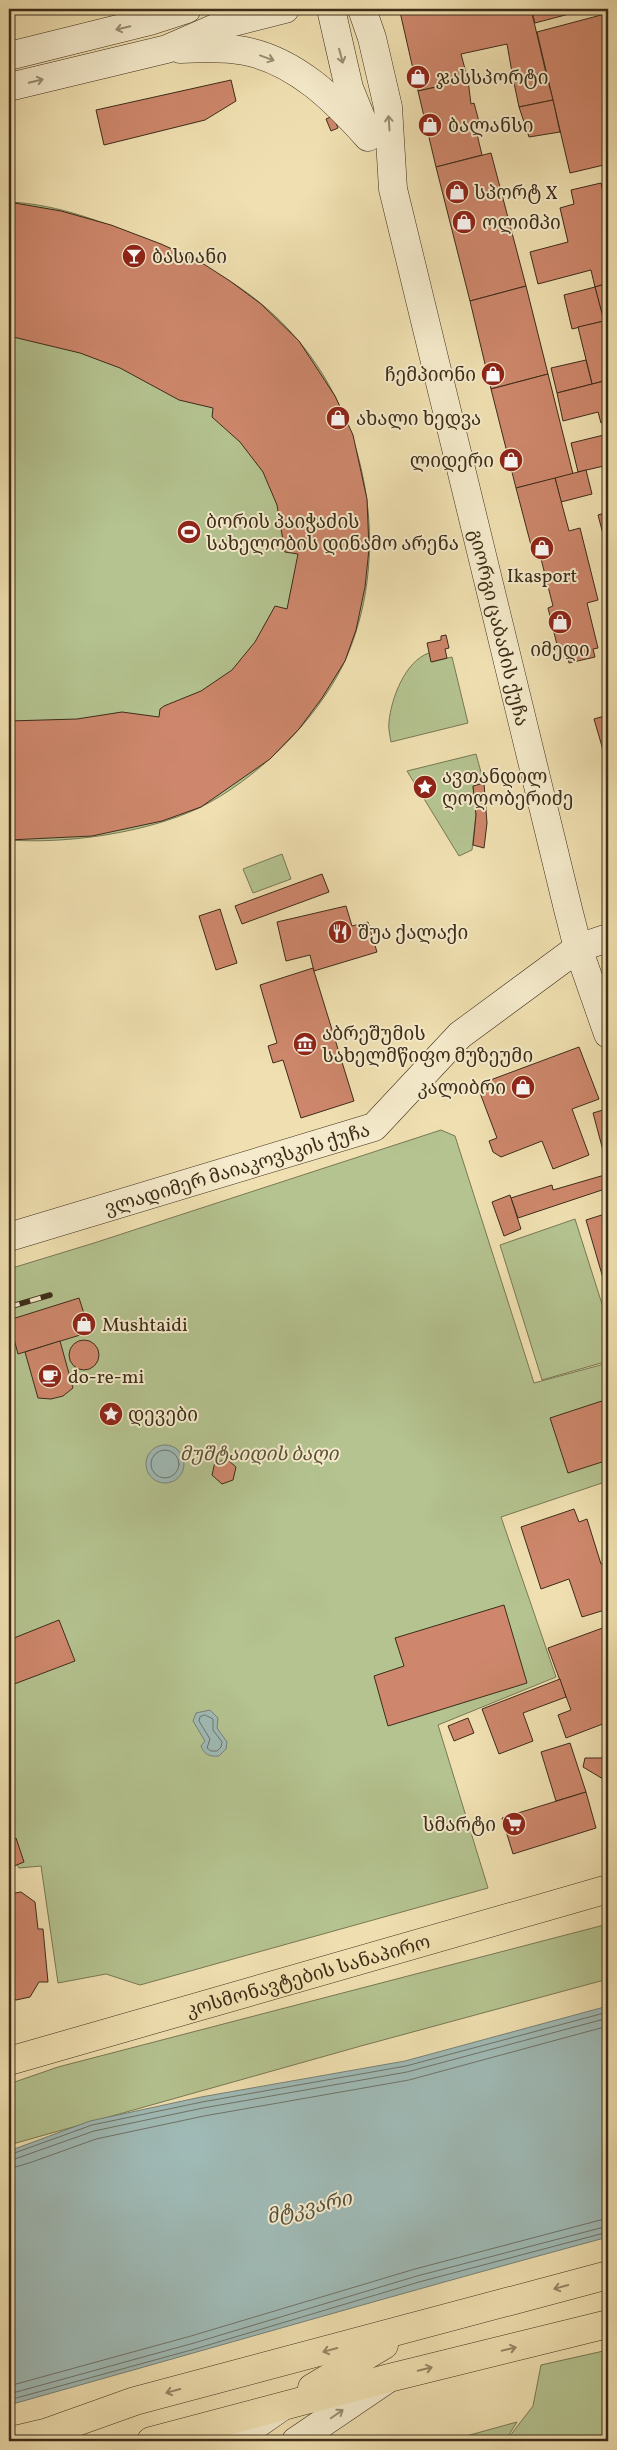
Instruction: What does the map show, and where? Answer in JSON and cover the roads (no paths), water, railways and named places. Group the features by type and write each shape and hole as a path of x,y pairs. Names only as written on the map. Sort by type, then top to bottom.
{"main road":[{"path":"9,56 150,21 187,9"},
{"path":"9,88 167,49 222,25 285,9"},
{"name":"გიორგი ცაბაძის ქუჩა","path":"331,9 349,88 368,137 393,189"},
{"name":"გიორგი ცაბაძის ქუჩა","path":"362,9 372,38 388,107 393,189 578,948 608,1034"},
{"path":"167,49 219,48 264,56 302,75 331,99 368,137"},
{"name":"ვლადიმერ მაიაკოვსკის ქუჩა","path":"9,1237 374,1127 460,1035 578,948 608,938"},
{"name":"კოსმონავტების სანაპირო","path":"9,2061 608,1889"},
{"path":"10,2441 48,2432 135,2401 608,2275"},
{"path":"151,2441 389,2378 603,2327"},
{"path":"232,2441 283,2406 411,2329"},
{"path":"296,2441 389,2378"}],"water":[{"path":"165,1445 178,1451 184,1464 178,1477 165,1483 152,1477 146,1464 152,1451"},
{"path":"210,1710 218,1718 217,1728 227,1742 226,1749 219,1756 212,1756 204,1751 201,1746 205,1741 193,1721 196,1713"},
{"name":"მტკვარი","path":"608,2006 608,2237 9,2405 9,2151 90,2121 201,2097 405,2061"}],"railway":[{"path":"9,1307 50,1295"}],"place":[{"name":"ჯასსპორტი","path":"418,77"},
{"name":"ბალანსი","path":"430,125"},
{"name":"სპორტ X","path":"457,192"},
{"name":"ოლიმპი","path":"464,222"},
{"name":"ბასიანი","path":"134,256"},
{"name":"ჩემპიონი","path":"493,374"},
{"name":"ახალი ხედვა","path":"338,418"},
{"name":"ლიდერი","path":"511,460"},
{"name":"ბორის პაიჭაძის სახელობის დინამო არენა","path":"189,532"},
{"name":"Ikasport","path":"542,548"},
{"name":"იმედი","path":"560,622"},
{"name":"ავთანდილ ღოღობერიძე","path":"425,787"},
{"name":"შუა ქალაქი","path":"340,932"},
{"name":"აბრეშუმის სახელმწიფო მუზეუმი","path":"305,1044"},
{"name":"კალიბრი","path":"523,1087"},
{"name":"Mushtaidi","path":"84,1324"},
{"name":"do-re-mi","path":"50,1376"},
{"name":"დევები","path":"111,1414"},
{"name":"სმარტი","path":"514,1824"}],"park label":[{"name":"მუშტაიდის ბაღი","path":"259,1453"}]}
